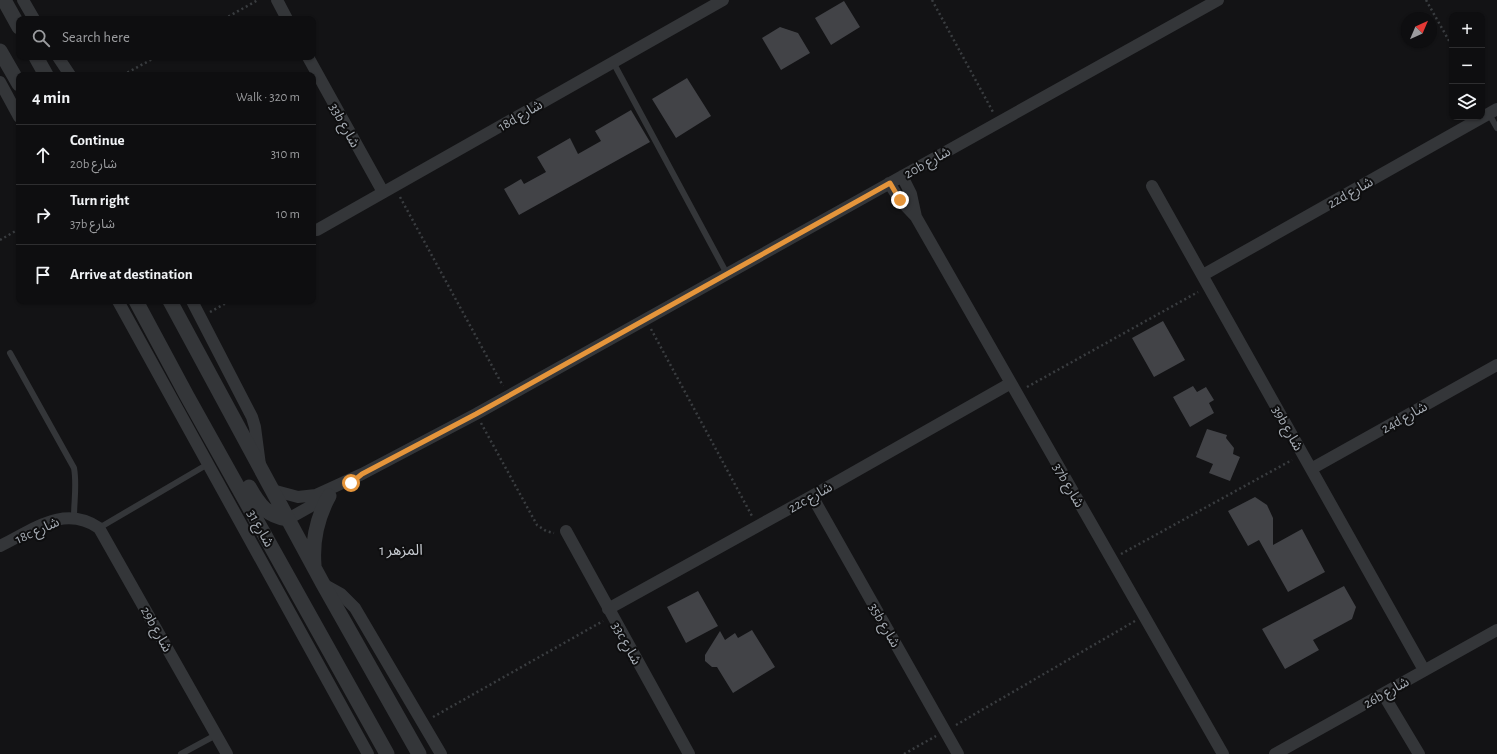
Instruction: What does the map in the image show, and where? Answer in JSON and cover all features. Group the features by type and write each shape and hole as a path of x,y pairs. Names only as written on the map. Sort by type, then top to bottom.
{"street":[{"path":"4,0 16,22"},
{"path":"23,0 32,16"},
{"path":"277,0 285,16"},
{"name":"18d شارع","path":"317,230 723,0"},
{"name":"20b شارع","path":"272,490 298,497 308,496 325,491 362,474 476,414 1218,0"},
{"path":"0,51 16,79"},
{"path":"38,60 44,72"},
{"path":"60,60 68,72"},
{"name":"33b شارع","path":"310,60 383,192"},
{"path":"0,82 16,111"},
{"name":"22d شارع","path":"1203,275 1493,111"},
{"name":"37b شارع","path":"902,176 911,194 916,217"},
{"name":"37b شارع","path":"890,183 900,200 916,217 1223,754"},
{"name":"39b شارع","path":"1152,186 1424,670"},
{"path":"120,304 368,754"},
{"name":"شارع 31","path":"138,304 187,396 387,754"},
{"name":"شارع 31","path":"172,304 314,568 419,754"},
{"path":"194,304 252,418 255,427 261,470"},
{"name":"24d شارع","path":"1311,469 1497,365"},
{"name":"22c شارع","path":"610,612 757,525 1014,388"},
{"path":"187,396 199,405 209,416 262,507 275,516 288,519"},
{"name":"20b شارع","path":"288,519 329,496 362,474"},
{"path":"314,568 313,556 315,531 318,518 329,496"},
{"name":"35b شارع","path":"812,496 958,754"},
{"path":"74,517 88,520 99,528"},
{"name":"18c شارع","path":"0,546 48,522 60,518 74,517"},
{"name":"29b شارع","path":"99,528 227,754"},
{"name":"33c شارع","path":"566,531 689,754"},
{"path":"323,584 341,594 355,608 441,754"},
{"name":"26b شارع","path":"1275,754 1497,630"},
{"path":"1383,694 1419,754"}],"lane":[{"path":"612,62 728,274"},
{"path":"1493,111 1497,128"},
{"path":"10,353 74,468 76,484 74,492 74,517"},
{"path":"99,528 208,464"},
{"path":"181,754 216,735"}],"path":[{"path":"229,16 258,0"},
{"path":"932,0 999,122"},
{"path":"1426,0 1449,41"},
{"path":"129,72 151,60"},
{"path":"394,186 508,396"},
{"path":"0,240 16,231"},
{"path":"1014,388 1209,286"},
{"path":"201,317 225,304"},
{"path":"646,319 757,525"},
{"path":"476,414 537,524 546,531 566,531"},
{"path":"1112,560 1303,454"},
{"path":"422,723 610,612"},
{"path":"904,754 1144,616"}],"building":[{"path":"844,1 860,27 831,45 815,18"},
{"path":"780,27 798,33 810,53 781,70 762,38"},
{"path":"687,78 711,116 676,138 652,99"},
{"path":"631,110 650,142 519,215 504,189 521,179 524,184 546,172 537,157 570,138 578,154 601,141 595,131"},
{"path":"1163,321 1185,360 1154,377 1132,338"},
{"path":"1193,386 1197,392 1206,387 1214,400 1209,403 1214,413 1190,427 1173,397"},
{"path":"1207,429 1227,435 1226,438 1234,448 1233,454 1240,457 1230,481 1209,473 1213,464 1196,457"},
{"path":"1255,497 1267,505 1273,518 1273,545 1302,529 1325,572 1288,592 1259,540 1248,546 1228,511"},
{"path":"1344,586 1356,607 1352,619 1313,640 1319,650 1285,669 1262,629"},
{"path":"698,591 718,626 686,643 667,607"},
{"path":"752,630 775,667 733,693 717,667 712,667 705,661 705,655 720,631 725,640 735,633 738,638"}],"district":[{"name":"المزهر 1","path":"401,550"}],"route":[{"path":"351,483 362,474 476,414 890,183 900,200"}]}
